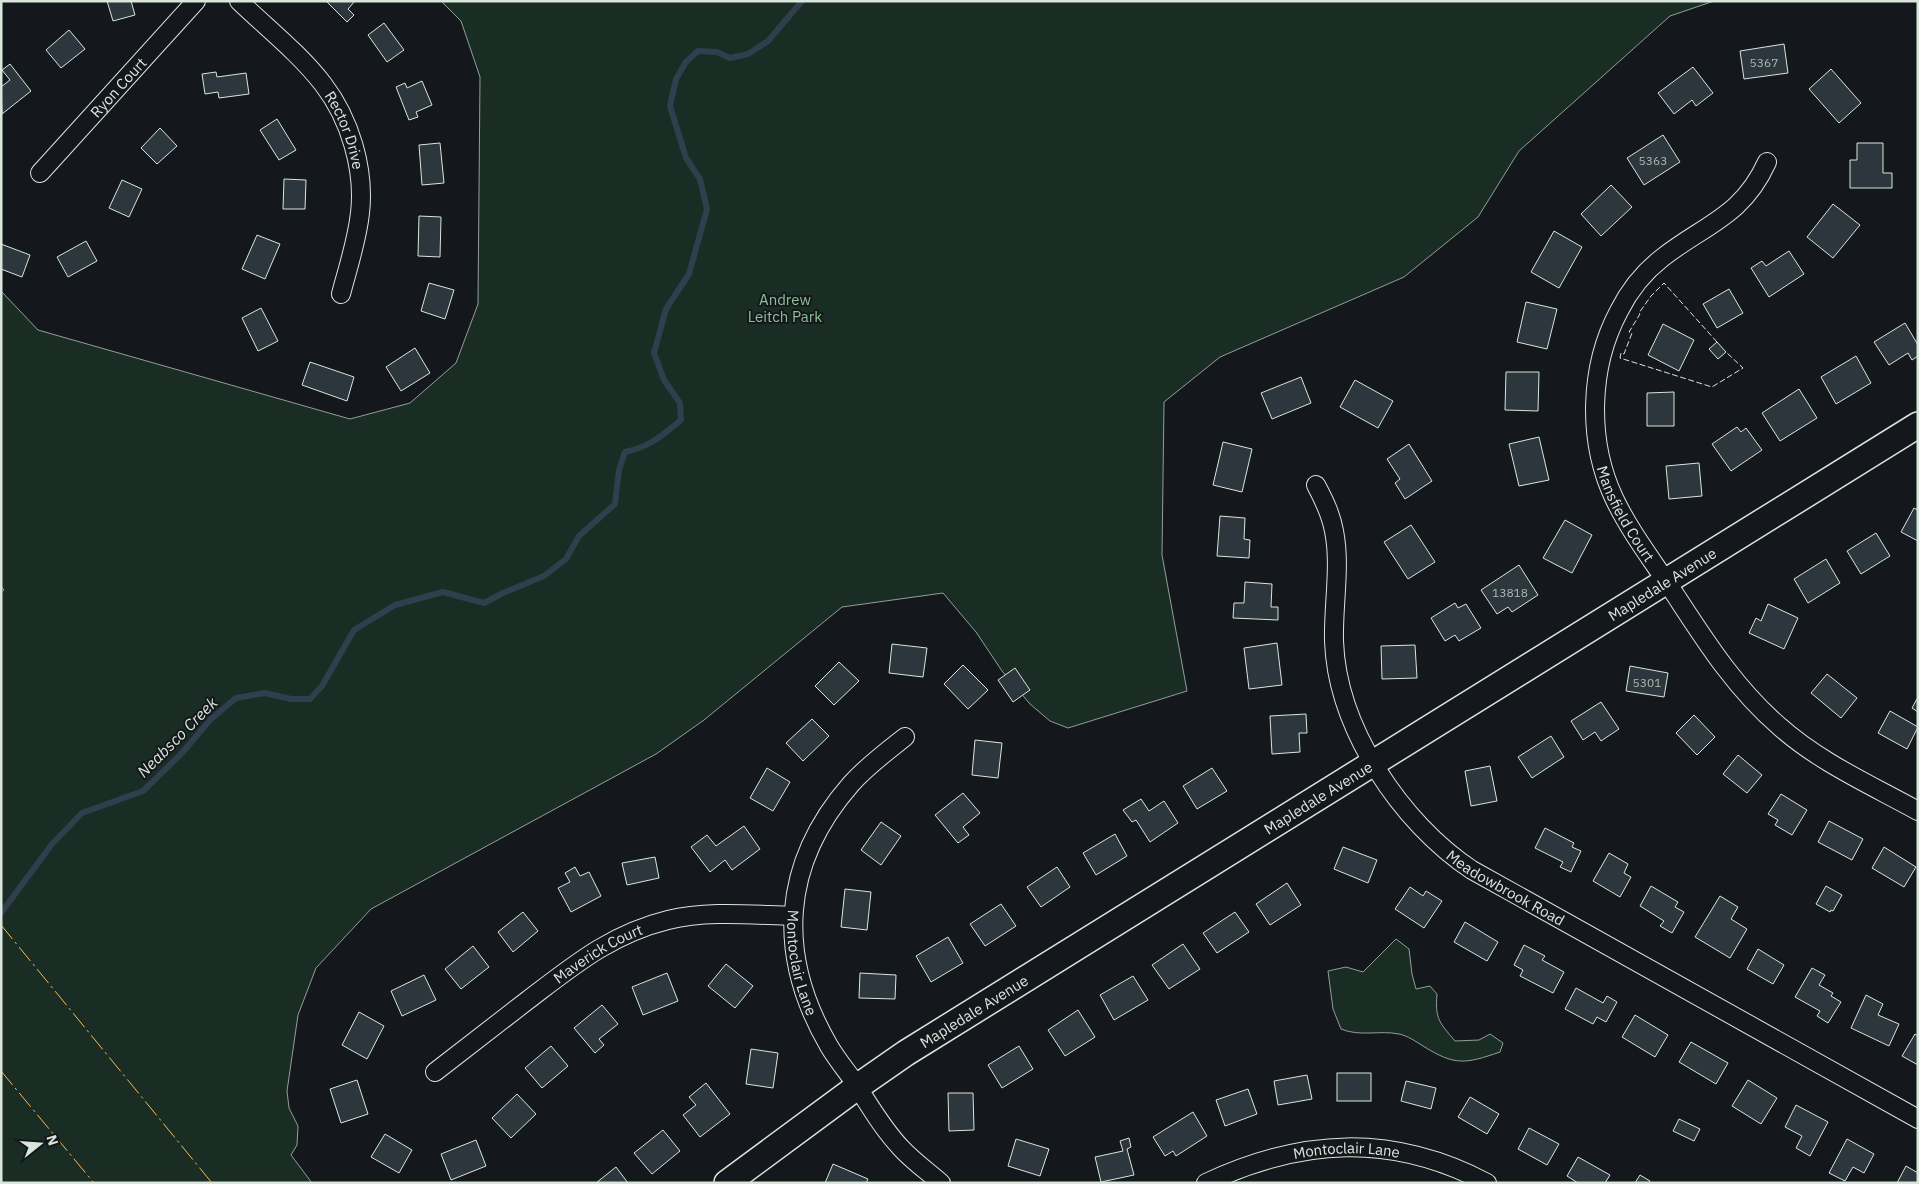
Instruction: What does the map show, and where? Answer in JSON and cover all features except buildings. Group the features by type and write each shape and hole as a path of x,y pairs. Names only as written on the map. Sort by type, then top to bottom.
{"street":[{"name":"Ryon Court","path":"40,173 196,1"},
{"name":"Rector Drive","path":"239,1 304,62 324,86 339,110 349,134 359,169 360,198 355,242 341,294"},
{"name":"Mansfield Court","path":"1767,162 1760,178 1738,206 1662,258 1639,280 1619,311 1598,370 1595,402 1596,434 1604,471 1621,511 1719,662 1739,686 1779,727 1798,741 1830,762 1918,811"},
{"name":"Mapledale Avenue","path":"727,1183 857,1086 906,1053 1918,425"},
{"name":"Meadowbrook Road","path":"1316,485 1327,506 1334,533 1336,551 1334,637 1339,678 1355,727 1390,791 1412,819 1438,845 1472,870 1918,1119"},
{"name":"Montoclair Lane","path":"905,737 877,759 851,784 829,812 811,844 800,869 794,901 794,946 800,977 813,1012 829,1046 900,1147 941,1183"},
{"name":"Maverick Court","path":"435,1072 578,962 612,941 642,927 670,919 693,916 793,916"},
{"name":"Montoclair Lane","path":"1206,1183 1259,1161 1296,1152 1334,1147 1364,1147 1402,1151 1441,1162 1487,1183"}],"green space":[{"name":"Andrew Leitch Park","path":"441,1 1714,1 1670,16 1519,151 1478,217 1404,277 1220,357 1164,402 1162,555 1187,691 1068,728 1050,721 1030,704 1002,671 976,632 943,593 842,607 704,720 656,754 371,909 316,968 298,1015 287,1091 289,1108 298,1126 297,1145 291,1155 312,1183 1,1183 1,592 4,590 1,586 1,291 38,330 350,419 410,403 456,363 478,304 480,77 461,21"},
{"path":"1396,939 1409,949 1416,989 1430,986 1437,994 1439,1020 1455,1041 1479,1040 1490,1034 1503,1043 1500,1052 1469,1061 1452,1060 1402,1035 1392,1033 1355,1033 1341,1029 1333,1009 1328,971 1346,967 1363,972"}],"waterway":[{"name":"Neabsco Creek","path":"1,913 52,844 82,813 143,791 182,753 210,720 236,698 265,693 291,699 310,699 322,686 354,630 395,605 443,592 484,603 544,576 566,559 579,536 615,504 619,470 625,452 655,440 681,420 680,403 664,380 654,353 666,309 689,274 707,209 700,179 686,158 670,106 676,79 686,62 698,51 717,52 730,58 748,54 768,41 802,1"}],"fence":[{"path":"1717,342 1664,283 1651,296 1639,313 1629,332 1632,333 1624,354 1621,353 1620,358 1712,387 1743,368 1726,352"}],"power":[{"path":"1,925 212,1183"},
{"path":"1,1071 94,1183"}]}
